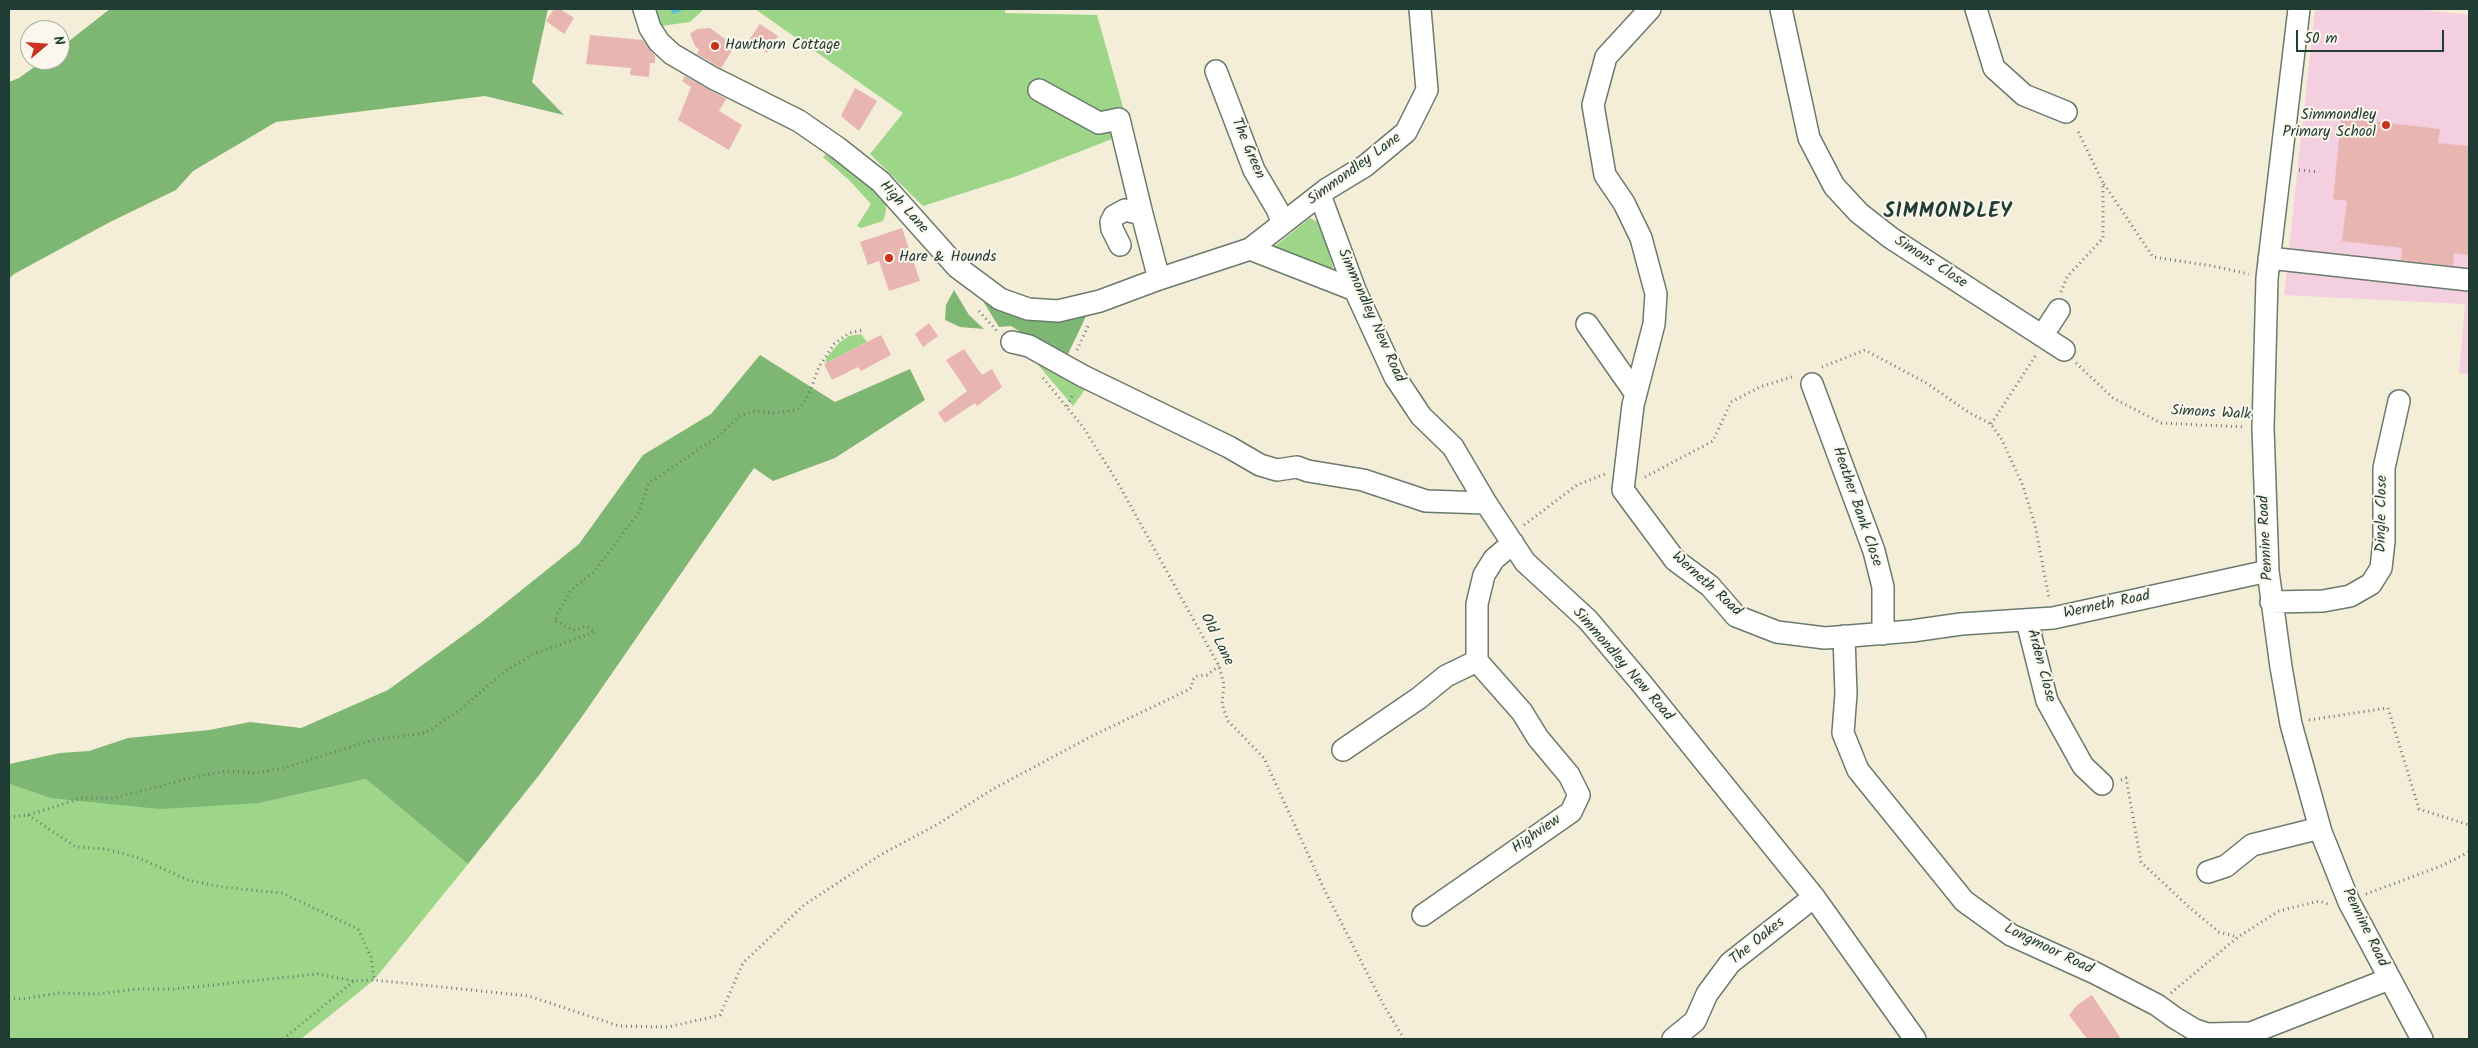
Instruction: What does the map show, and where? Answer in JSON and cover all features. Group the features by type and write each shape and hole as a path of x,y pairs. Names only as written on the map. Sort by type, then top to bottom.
{"street":[{"name":"High Lane","path":"644,9 650,28 659,42 672,54 713,78 799,121 838,148 881,182 957,267 1000,299 1028,309 1058,311 1100,301 1159,279 1250,250"},
{"name":"Simmondley Lane","path":"1250,250 1320,195 1365,166 1406,132 1427,90 1420,9"},
{"path":"1623,490 1636,394 1654,324 1656,294 1641,238 1624,203 1605,175 1593,105 1606,56 1650,9"},
{"name":"Simons Close","path":"1781,9 1809,138 1834,186 1859,213 1891,238 2051,342"},
{"path":"1976,9 1994,68 2024,95 2066,112"},
{"name":"Pennine Road","path":"2299,9 2268,268 2263,428 2268,571 2291,724 2320,828 2353,909 2422,1039"},
{"name":"The Green","path":"1216,71 1254,170 1283,223"},
{"path":"1039,90 1099,123 1119,119 1159,279"},
{"name":"Simmondley New Road","path":"1320,195 1355,290 1395,377 1421,416 1453,446 1486,503 1525,562 1588,620 1814,897 1915,1039"},
{"path":"1120,245 1112,229 1111,222 1114,216 1125,210 1142,214"},
{"path":"1250,250 1355,290"},
{"path":"2268,268 2469,280"},
{"path":"2051,342 2059,310"},
{"path":"1587,324 1636,394"},
{"path":"1012,342 1030,346 1068,368 1229,447 1260,465 1277,470 1297,467 1308,471 1363,480 1426,501 1486,503"},
{"name":"Heather Bank Close","path":"1810,376 1862,513 1874,551 1883,587 1883,634"},
{"name":"Dingle Close","path":"2272,602 2332,600 2350,596 2371,584 2381,568 2384,541 2384,468 2399,400"},
{"name":"Werneth Road","path":"1623,490 1675,560 1710,586 1736,616 1777,632 1825,638 1883,634 1961,624 2053,618 2268,571"},
{"path":"1344,750 1446,676 1477,661 1477,604 1484,575 1510,539"},
{"name":"Arden Close","path":"2027,621 2047,701 2063,734 2083,766 2102,784"},
{"name":"Longmoor Road","path":"1844,636 1846,694 1843,733 1858,770 1964,901 2011,935 2095,973 2157,1004 2196,1035 2251,1033 2389,979"},
{"name":"Highview","path":"1423,915 1572,812 1579,795 1569,775 1538,738 1522,712 1477,661"},
{"path":"2208,872 2226,866 2252,845 2320,828"},
{"name":"The Oakes","path":"1673,1039 1695,1021 1706,994 1730,963 1814,897"}],"path":[{"path":"2066,112 2100,172 2104,183 2153,257 2212,266 2268,268"},
{"path":"2059,310 2060,294 2067,277 2102,238 2104,183"},
{"path":"1068,368 1100,301"},
{"path":"976,307 995,329 1012,342"},
{"path":"9,817 28,815 82,798 114,798 142,789 227,771 265,772 374,740 425,733 461,709 504,672 533,654 595,632 586,626 573,630 554,620 571,590 594,572 639,512 650,483 719,436 738,416 756,411 775,413 796,410 803,404 819,367 834,344 849,333 864,330"},
{"path":"1992,424 2051,342"},
{"name":"Simons Walk","path":"2051,342 2113,398 2161,423 2263,428"},
{"path":"1623,490 1714,441 1731,402 1760,387 1810,376 1866,350 1928,384 1968,412 1992,424 2002,440 2023,486 2035,525 2040,561 2053,618"},
{"name":"Old Lane","path":"1037,372 1083,427 1113,475 1219,666 1224,685 1222,704 1228,721 1264,758 1324,889 1382,1004 1404,1039"},
{"path":"1510,539 1577,485 1626,465"},
{"path":"9,998 23,999 59,993 98,994 318,974 354,981 374,980 529,996 619,1026 668,1026 720,1014 743,964 804,905 882,854 938,824 993,789 1090,737 1190,689 1192,681 1196,676 1207,675 1219,666"},
{"path":"2291,724 2388,708 2419,808 2469,825"},
{"path":"2102,784 2126,778 2142,862 2190,908 2219,932 2238,937"},
{"path":"28,815 76,847 106,848 139,858 188,880 222,887 282,893 358,929 371,957 374,980"},
{"path":"2157,1004 2238,937 2280,911 2319,901 2353,909 2372,890 2441,866 2469,852"},
{"path":"282,1039 354,981"}],"shaded area":[{"name":"Simmondley Primary School","path":"2315,9 2415,9 2469,15 2469,374 2459,373 2465,304 2284,295"}],"green space":[{"path":"110,9 548,9 532,82 564,115 485,96 276,122 193,171 176,190 110,222 14,274 9,279 9,82 30,70 70,70 70,40"},
{"path":"655,9 704,9 690,22 661,26"},
{"path":"755,9 1005,9 1005,13 1097,15 1130,132 1017,176 923,206 870,154 903,113"},
{"path":"829,151 885,199 886,211 883,221 861,228 857,226 871,204 850,181 823,157"},
{"path":"1310,218 1320,223 1333,267 1329,271 1274,247"},
{"path":"954,290 969,315 984,329 960,327 945,320 946,305"},
{"path":"980,296 1089,310 1067,356 1032,339 1011,326 999,327"},
{"path":"861,334 867,342 826,363 826,358 840,342 849,336"},
{"path":"1028,353 1089,384 1073,406"},
{"path":"760,355 835,402 910,369 925,400 835,458 773,481 754,468 581,718 540,774 468,864 366,779 260,803 160,809 50,798 9,784 9,764 60,753 89,751 128,738 209,730 250,722 301,728 388,690 483,621 579,544 643,455 711,414"},
{"path":"366,779 468,864 374,980 301,1039 9,1039 9,784 50,798 260,803"}],"building":[{"path":"554,9 560,9 574,18 564,34 546,21"},
{"path":"760,24 778,36 767,53 749,40"},
{"name":"Hawthorn Cottage","path":"710,28 735,46 721,68 697,54 699,49 695,46 690,34 697,29"},
{"path":"590,35 643,40 655,56 655,63 650,63 649,77 630,75 631,68 586,64"},
{"path":"685,76 726,99 719,111 742,125 729,150 678,120 691,87 682,81"},
{"path":"855,88 877,101 859,131 841,116"},
{"path":"2342,112 2365,115 2364,120 2440,129 2438,143 2469,146 2469,255 2454,253 2453,266 2401,260 2402,248 2342,241 2347,201 2333,199"},
{"name":"Hare & Hounds","path":"902,228 920,281 889,291 879,261 868,265 860,242"},
{"path":"929,323 938,336 923,347 915,334"},
{"path":"881,335 891,355 861,371 858,367 832,380 824,364"},
{"path":"964,349 982,375 992,369 1002,387 977,406 975,403 945,423 938,413 967,391 946,360"},
{"path":"2092,995 2121,1039 2087,1039 2069,1015 2077,1005"}],"waterway":[{"path":"674,11 679,9"}],"place":[{"name":"Hawthorn Cottage","path":"715,46"},
{"name":"Simmondley Primary School","path":"2386,125"},
{"name":"Hare & Hounds","path":"889,258"}],"district":[{"name":"SIMMONDLEY","path":"1948,214"}]}
